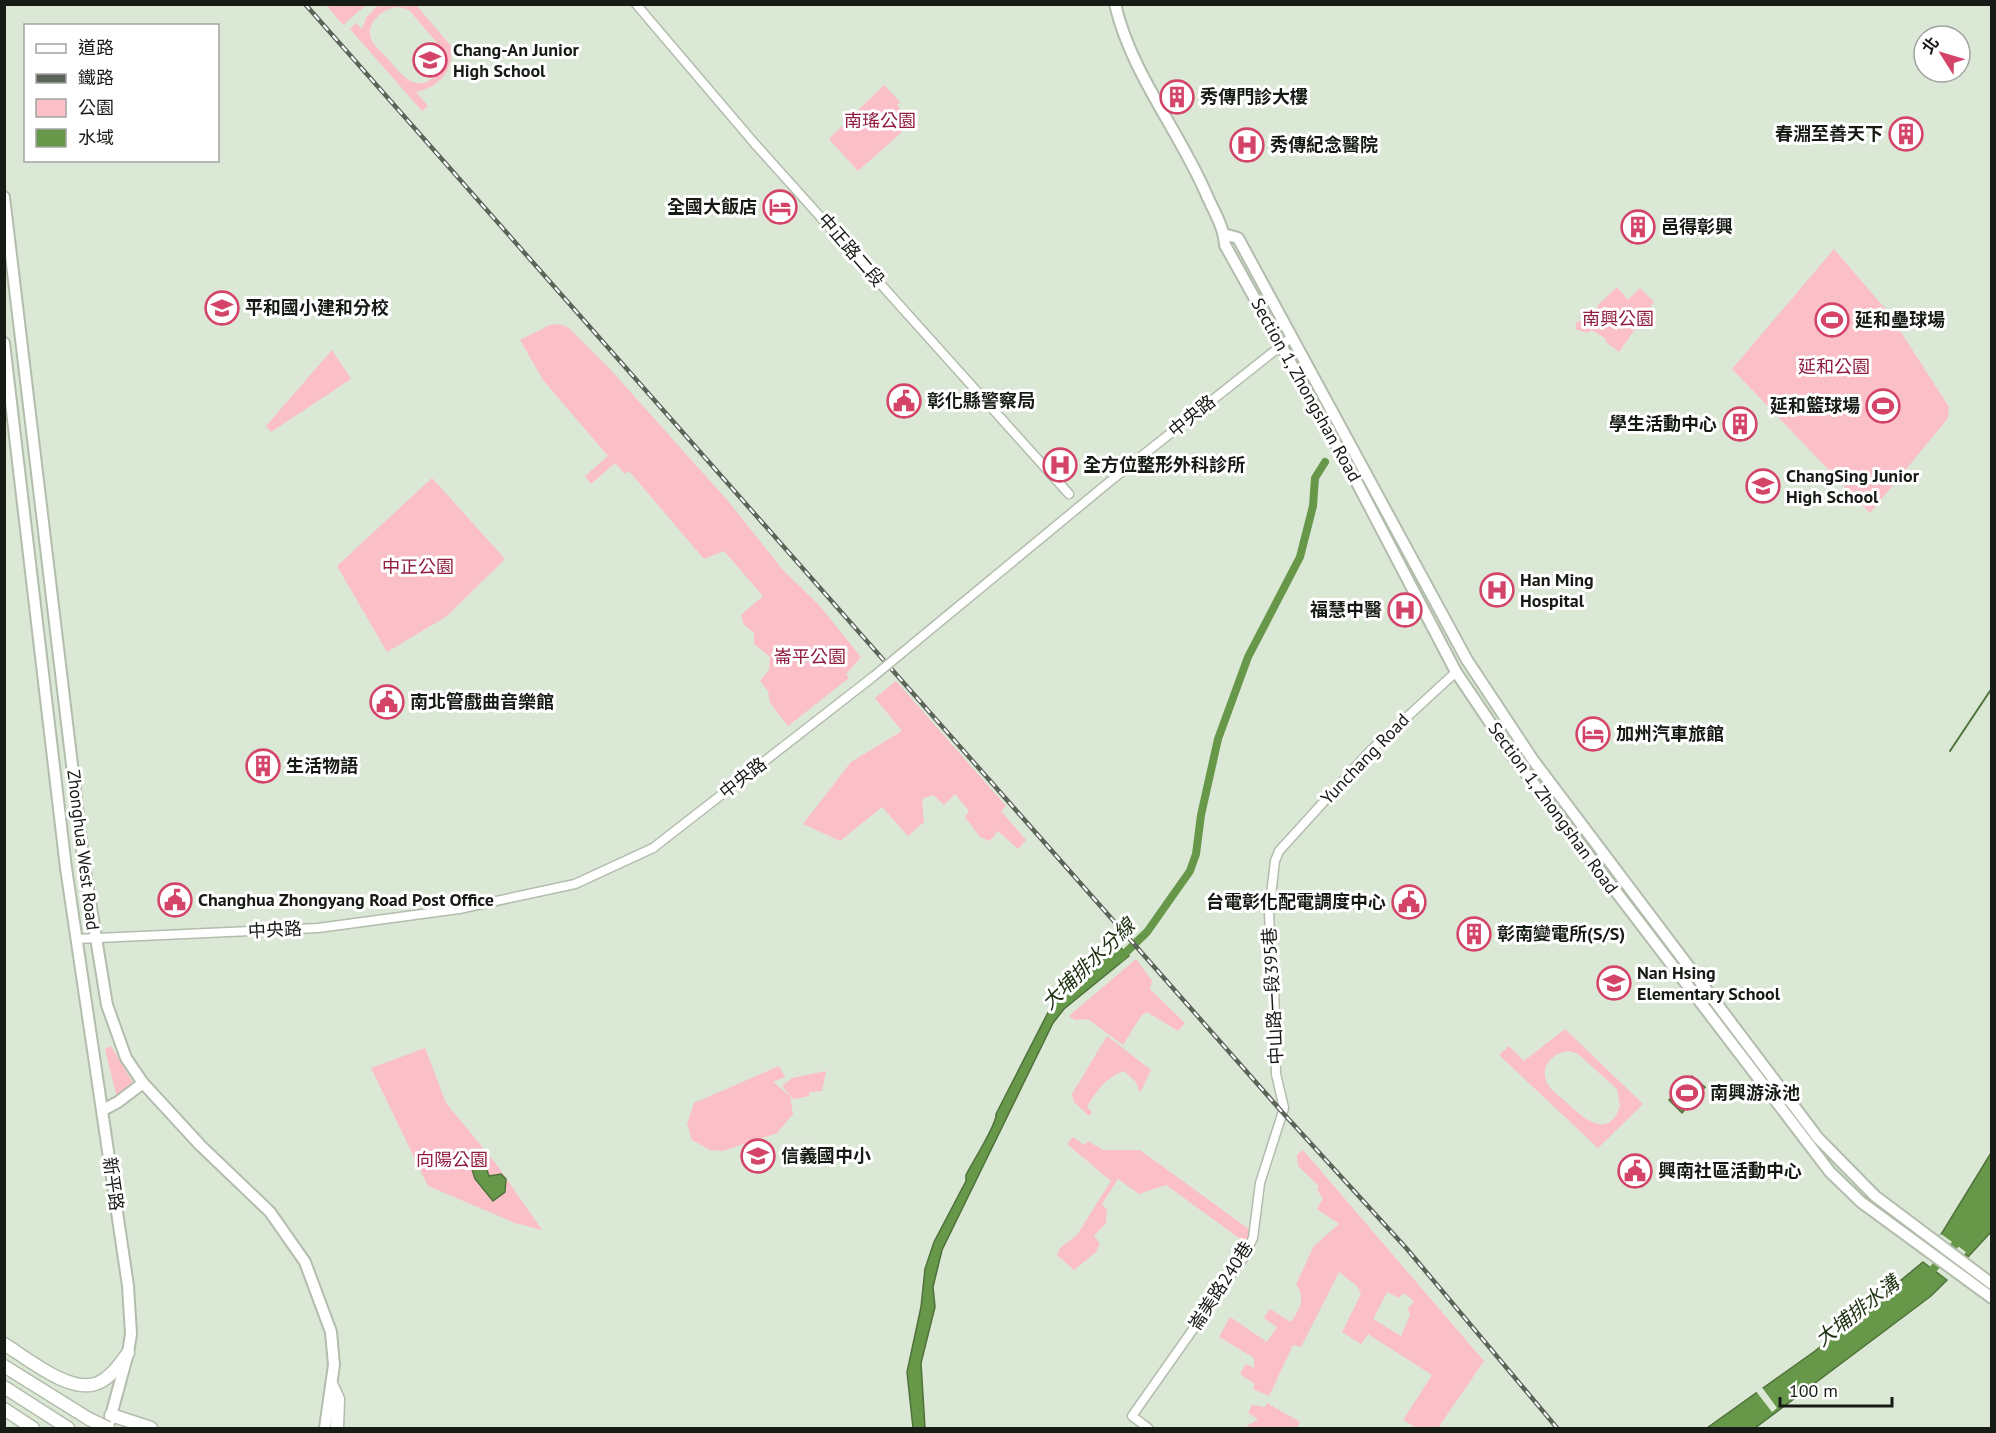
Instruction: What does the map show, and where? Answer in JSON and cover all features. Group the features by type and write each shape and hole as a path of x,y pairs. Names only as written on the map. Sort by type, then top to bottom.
{"highway":[{"path":"4,1344 60,1378 86,1386 106,1377 128,1353"},
{"path":"4,1366 89,1419 108,1428"},
{"path":"332,1386 338,1399 337,1428"},
{"path":"4,1387 68,1428"},
{"path":"4,1409 33,1428"},
{"path":"111,1415 151,1428"}],"main road":[{"name":"Section 1, Zhongshan Road","path":"1115,4 1119,21 1137,63 1189,157 1224,234 1225,245 1282,344 1428,614 1456,672 1535,786 1830,1172 1861,1202 1958,1276 1992,1298"},
{"name":"Zhonghua West Road","path":"4,197 94,937 107,1005 126,1058 143,1083 200,1145 270,1212 305,1262 331,1332 334,1365 325,1428"},
{"name":"Section 1, Zhongshan Road","path":"1224,234 1238,238 1467,660 1533,760 1818,1138 1875,1196 1992,1284"},
{"name":"Zhonghua West Road","path":"4,343 76,939"},
{"name":"新平路","path":"76,939 128,1286 131,1334 108,1428"},
{"path":"103,1110 143,1083"}],"street":[{"name":"中正路二段","path":"636,4 755,144 1069,494"},
{"name":"中央路","path":"76,939 318,928 459,909 575,884 653,848 874,676 1114,478 1292,337"},
{"name":"Yunchang Road","path":"1279,851 1370,751 1456,672"},
{"name":"中山路一段395巷","path":"1274,1140 1284,1108 1276,1074 1274,976 1270,938 1272,874 1279,851"},
{"name":"崙美路240巷","path":"1148,1428 1132,1416 1249,1248 1257,1224 1260,1183 1274,1140"}],"green space":[{"path":"379,4 416,5 451,46 450,63 444,76 425,90 416,92 428,106 422,111 350,29 356,23 362,29 366,18","holes":["399,7 409,10 443,50 443,61 439,70 435,76 421,83 408,80 375,45 370,35 370,29 381,13"]},
{"path":"326,5 366,5 343,25"},
{"name":"南瑤公園","path":"884,85 900,102 897,105 911,124 858,171 829,139"},
{"name":"延和公園","path":"1834,249 1888,312 1949,407 1948,418 1870,513 1732,369"},
{"name":"南興公園","path":"1617,287 1628,300 1640,288 1654,302 1619,352 1607,343 1605,338 1591,330 1588,333 1575,329 1577,321 1591,323 1597,320 1598,305"},
{"name":"崙平公園","path":"560,324 569,328 609,368 728,501 783,570 819,605 861,657 846,674 849,678 788,726 770,703 768,691 760,681 769,670 770,657 754,644 754,633 744,625 741,615 763,596 724,551 704,559 629,471 625,474 615,463 591,484 585,476 608,456 543,380 520,340 550,325"},
{"path":"332,350 351,379 271,432 266,426"},
{"name":"中正公園","path":"432,478 505,559 447,616 387,652 337,566"},
{"path":"896,681 1006,806 1001,811 1026,840 1018,849 998,831 990,841 980,837 965,817 969,811 955,794 944,805 933,795 922,799 924,822 908,836 882,807 840,841 803,824 851,762 902,731 875,698"},
{"path":"1136,959 1152,981 1150,989 1185,1023 1178,1031 1147,1012 1141,1016 1123,1045 1088,1019 1075,1020 1069,1016"},
{"path":"1565,1029 1643,1104 1598,1148 1499,1055 1509,1046 1524,1061","holes":["1569,1051 1578,1054 1617,1089 1620,1106 1615,1117 1609,1122 1595,1123 1580,1115 1547,1083 1546,1066 1553,1057"]},
{"path":"1107,1036 1151,1070 1140,1093 1136,1082 1124,1071 1112,1077 1102,1085 1090,1101 1087,1107 1092,1112 1089,1116 1074,1102 1072,1094"},
{"path":"111,1046 135,1086 117,1098 105,1049"},
{"name":"向陽公園","path":"425,1048 446,1103 497,1165 542,1230 515,1223 428,1186 371,1068"},
{"path":"779,1066 785,1077 773,1082 790,1096 793,1114 777,1133 723,1151 710,1150 692,1140 687,1124 694,1103"},
{"path":"826,1071 822,1091 809,1092 809,1096 793,1099 782,1086 792,1078"},
{"path":"1073,1137 1084,1145 1088,1141 1103,1150 1140,1150 1257,1235 1250,1246 1166,1185 1139,1194 1118,1179 1102,1204 1107,1210 1106,1223 1094,1236 1100,1244 1096,1252 1074,1270 1057,1255 1060,1248 1077,1235 1111,1181 1067,1144"},
{"path":"1303,1150 1484,1361 1438,1428 1417,1428 1403,1420 1432,1375 1368,1334 1361,1344 1342,1332 1361,1294 1357,1286 1339,1272 1301,1347 1293,1345 1269,1396 1253,1389 1255,1384 1240,1374 1246,1364 1254,1368 1254,1358 1219,1337 1230,1317 1267,1342 1277,1327 1264,1318 1270,1309 1291,1322 1301,1303 1301,1294 1296,1284 1314,1246 1339,1224 1317,1209 1323,1198 1317,1190 1319,1186 1298,1166 1297,1155","holes":["1387,1292 1399,1298 1404,1293 1414,1301 1408,1309 1410,1315 1401,1336 1373,1319"]},
{"path":"1267,1403 1300,1422 1297,1428 1244,1428 1258,1419 1248,1413 1252,1405 1265,1407"}],"water":[{"path":"1119,946 1129,956 1064,1009 1053,1023 942,1250 933,1287 935,1307 921,1363 925,1428 913,1428 907,1372 921,1307 925,1269 934,1242 1057,995"},
{"name":"南興游泳池","path":"1692,1076 1705,1087 1682,1113 1669,1100"},
{"path":"1991,1153 1991,1232 1968,1257 1940,1236"},
{"path":"469,1160 484,1161 489,1176 501,1174 506,1179 505,1192 493,1201 475,1179"},
{"path":"1923,1262 1947,1280 1931,1296 1755,1428 1707,1428 1815,1351"}],"pier":[{"path":"1941,1234 1966,1252 1963,1256 1938,1238"},
{"path":"1761,1386 1777,1408 1772,1412 1755,1390"}],"waterway":[{"name":"大埔排水分線","path":"1119,959 1147,932 1190,871 1196,854 1201,815 1218,739 1248,657 1300,557 1313,506 1315,478 1325,462"},
{"path":"1950,751 1992,688"},
{"name":"大埔排水溝","path":"1926,1277 1961,1238"}],"railway":[{"path":"305,4 1283,1113 1407,1249 1557,1428"}],"place":[{"name":"Chang-An Junior High School","path":"430,60"},
{"name":"秀傳門診大樓","path":"1177,97"},
{"name":"春淵至善天下","path":"1906,134"},
{"name":"秀傳紀念醫院","path":"1247,145"},
{"name":"全國大飯店","path":"780,207"},
{"name":"邑得彰興","path":"1638,227"},
{"name":"平和國小建和分校","path":"222,308"},
{"name":"延和壘球場","path":"1832,320"},
{"name":"彰化縣警察局","path":"904,401"},
{"name":"延和籃球場","path":"1883,406"},
{"name":"學生活動中心","path":"1740,424"},
{"name":"全方位整形外科診所","path":"1060,465"},
{"name":"ChangSing Junior High School","path":"1763,486"},
{"name":"Han Ming Hospital","path":"1497,590"},
{"name":"福慧中醫","path":"1405,610"},
{"name":"南北管戲曲音樂館","path":"387,702"},
{"name":"加州汽車旅館","path":"1593,734"},
{"name":"生活物語","path":"263,766"},
{"name":"Changhua Zhongyang Road Post Office","path":"175,900"},
{"name":"台電彰化配電調度中心","path":"1409,902"},
{"name":"彰南變電所(S/S)","path":"1474,934"},
{"name":"Nan Hsing Elementary School","path":"1614,983"},
{"name":"南興游泳池","path":"1687,1093"},
{"name":"信義國中小","path":"758,1156"},
{"name":"興南社區活動中心","path":"1635,1171"}]}
